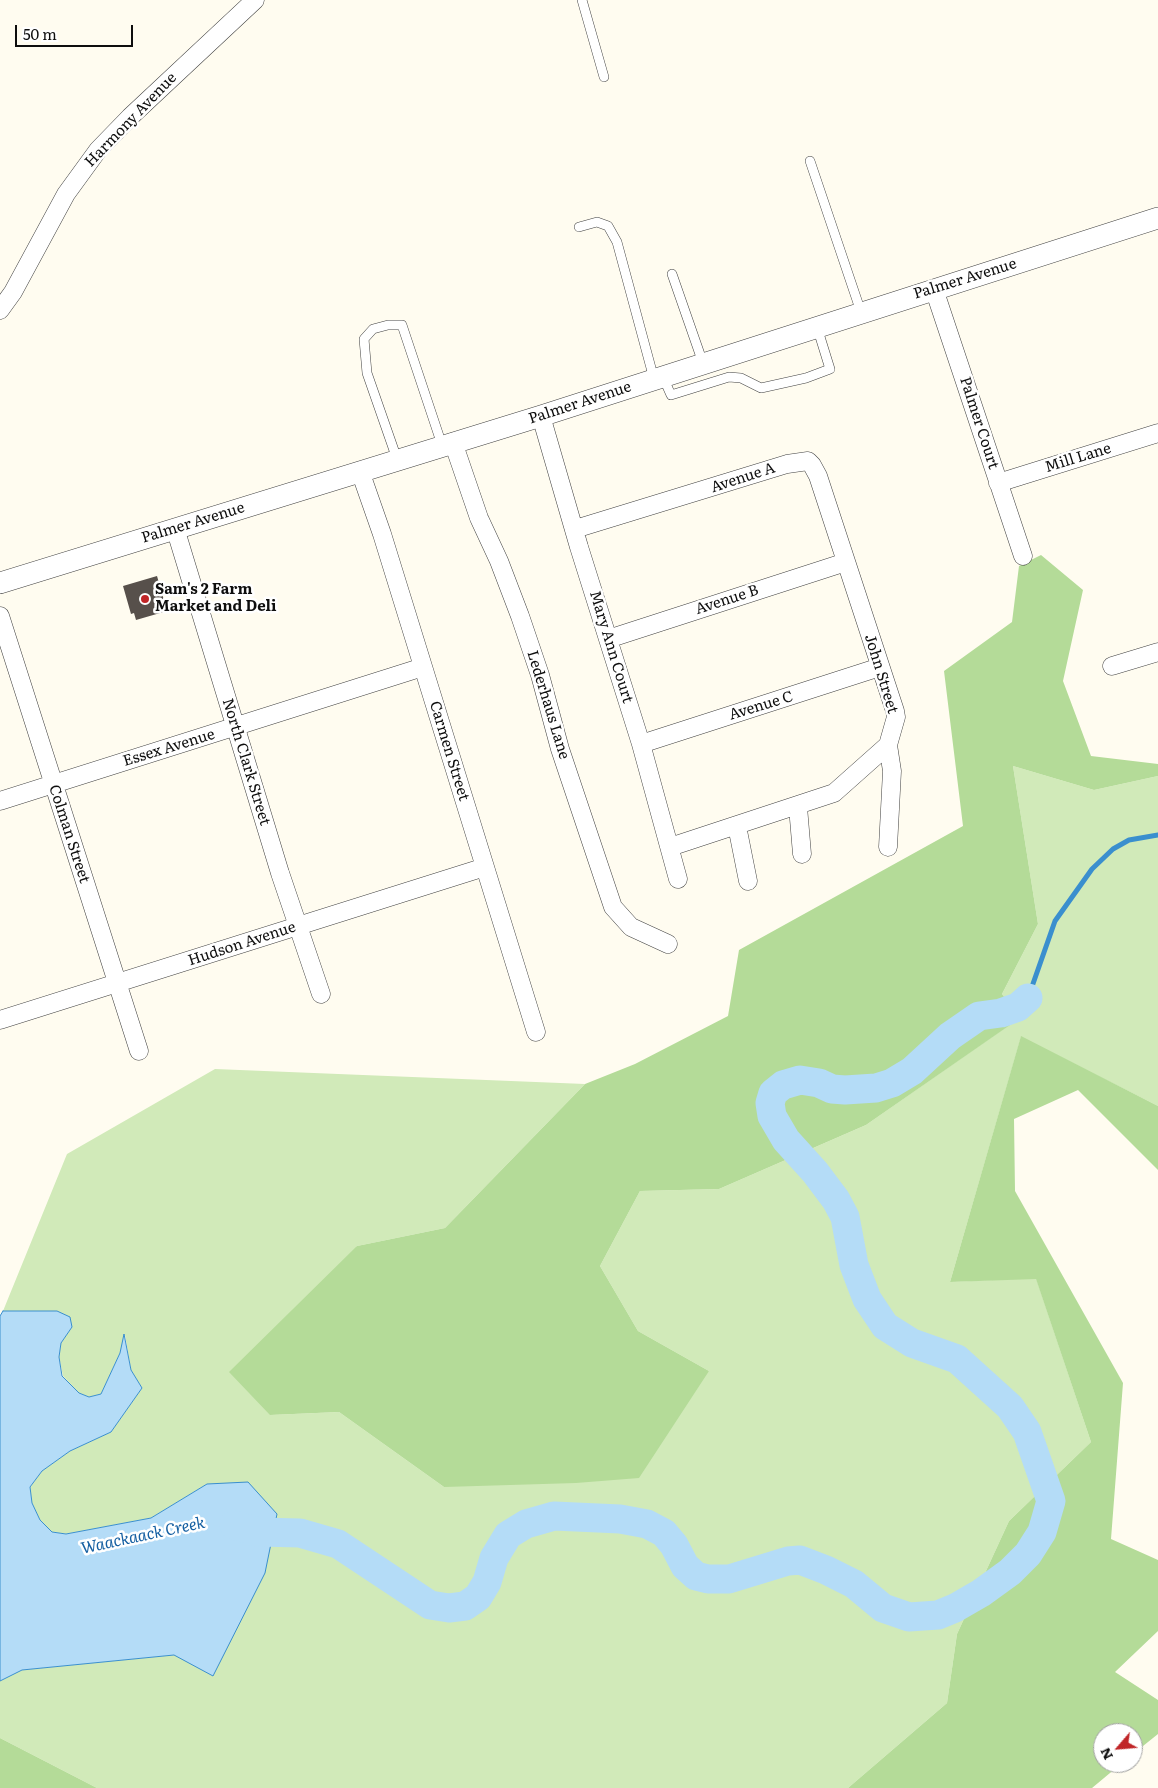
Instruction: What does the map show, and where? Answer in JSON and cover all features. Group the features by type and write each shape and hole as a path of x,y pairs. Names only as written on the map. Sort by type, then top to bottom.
{"street":[{"name":"Harmony Avenue","path":"0,310 13,292 66,194 98,150 130,117 255,0"},
{"name":"Palmer Avenue","path":"0,583 541,416 1158,218"},
{"name":"Palmer Court","path":"934,289 1023,556"},
{"name":"Mary Ann Court","path":"541,416 641,744 678,879"},
{"name":"Mill Lane","path":"998,483 1158,432"},
{"name":"Lederhaus Lane","path":"448,444 499,561 526,633 560,748 613,907 631,927 668,944"},
{"name":"Avenue A","path":"575,529 788,464 808,462 818,476 846,562"},
{"name":"Carmen Street","path":"360,471 423,666 536,1032"},
{"name":"North Clark Street","path":"175,528 235,727 321,994"},
{"name":"Avenue B","path":"608,639 846,562"},
{"name":"John Street","path":"846,562 896,717 888,745 892,771 888,847"},
{"name":"Colman Street","path":"0,616 139,1052"},
{"path":"1112,666 1158,652"},
{"name":"Essex Avenue","path":"0,802 423,666"},
{"name":"Avenue C","path":"641,744 880,667"},
{"path":"670,847 834,794 888,745"},
{"path":"798,806 802,854"},
{"path":"737,826 748,881"},
{"name":"Hudson Avenue","path":"0,1020 485,867"}],"lane":[{"path":"582,0 604,76"},
{"path":"810,161 861,312"},
{"path":"579,227 597,222 608,226 617,242 658,378 671,396 729,377 741,378 761,388 806,378 830,369 817,327"},
{"path":"672,274 712,360 729,377"},
{"path":"397,459 367,373 364,339 373,328 402,325 448,444"}],"green space":[{"path":"1041,555 1083,590 1063,681 1091,756 1158,764 1158,776 1094,790 1013,766 1038,924 1002,994 1020,1018 866,1125 719,1189 640,1191 600,1266 638,1331 709,1371 639,1478 576,1483 444,1487 339,1412 270,1415 229,1372 357,1246 445,1228 585,1084 635,1064 728,1016 739,950 963,826 944,671 1012,622 1019,566"},
{"path":"1013,766 1094,790 1158,776 1158,1106 1021,1037 950,1282 1036,1278 1091,1442 1009,1521 957,1634 947,1703 848,1788 97,1788 0,1738 0,1681 21,1670 174,1655 207,1484 151,1518 66,1534 52,1532 40,1520 32,1503 30,1487 42,1471 70,1451 111,1432 142,1388 131,1370 125,1335 120,1353 101,1394 89,1397 79,1393 63,1376 59,1357 61,1343 72,1327 57,1311 3,1311 67,1154 215,1069 585,1084 445,1228 357,1246 270,1415 339,1412 444,1487 709,1371 638,1331 600,1266 640,1191 719,1189 866,1125 1019,1018 1002,994 1038,924"},
{"path":"1021,1036 1158,1106 1158,1170 1078,1090 1014,1119 1015,1191 1123,1383 1111,1539 1158,1560 1158,1631 1115,1672 1158,1700 1158,1734 1143,1746 1143,1723 1093,1723 1093,1773 1110,1773 1092,1788 848,1788 947,1703 957,1634 1009,1521 1091,1442 1036,1279 950,1282"},
{"path":"0,1738 97,1788 0,1788"}],"water":[{"path":"3,1311 57,1311 70,1317 72,1327 61,1343 59,1357 62,1376 79,1393 89,1397 101,1394 120,1353 124,1334 131,1370 142,1388 111,1432 70,1451 42,1471 30,1487 32,1503 40,1520 52,1532 66,1534 151,1518 207,1484 248,1482 277,1514 265,1573 213,1676 174,1655 22,1670 0,1681 0,1316"}],"building":[{"name":"Sam's 2 Farm Market and Deli","path":"157,576 167,611 136,620 134,613 131,614 123,586"}],"waterway":[{"name":"Waackaack Creek","path":"1028,998 1055,921 1092,869 1113,849 1129,840 1158,835"},
{"name":"Waackaack Creek","path":"234,1525 258,1532 300,1533 338,1544 430,1605 449,1608 465,1606 478,1597 487,1582 494,1558 508,1535 526,1524 554,1516 620,1519 647,1524 664,1533 674,1545 685,1566 696,1576 708,1579 729,1579 788,1561 800,1560 854,1584 883,1608 909,1617 938,1615 955,1608 981,1593 1010,1572 1028,1554 1042,1532 1051,1501 1027,1432 1010,1407 957,1359 912,1343 885,1326 867,1299 854,1265 845,1217 836,1200 815,1172 786,1140 772,1116 770,1103 773,1093 783,1085 800,1080 819,1083 832,1089 845,1090 876,1088 892,1083 912,1071 950,1036 979,1016 1001,1013 1018,1007 1028,998"}],"place":[{"name":"Sam's 2 Farm Market and Deli","path":"145,599"}]}
